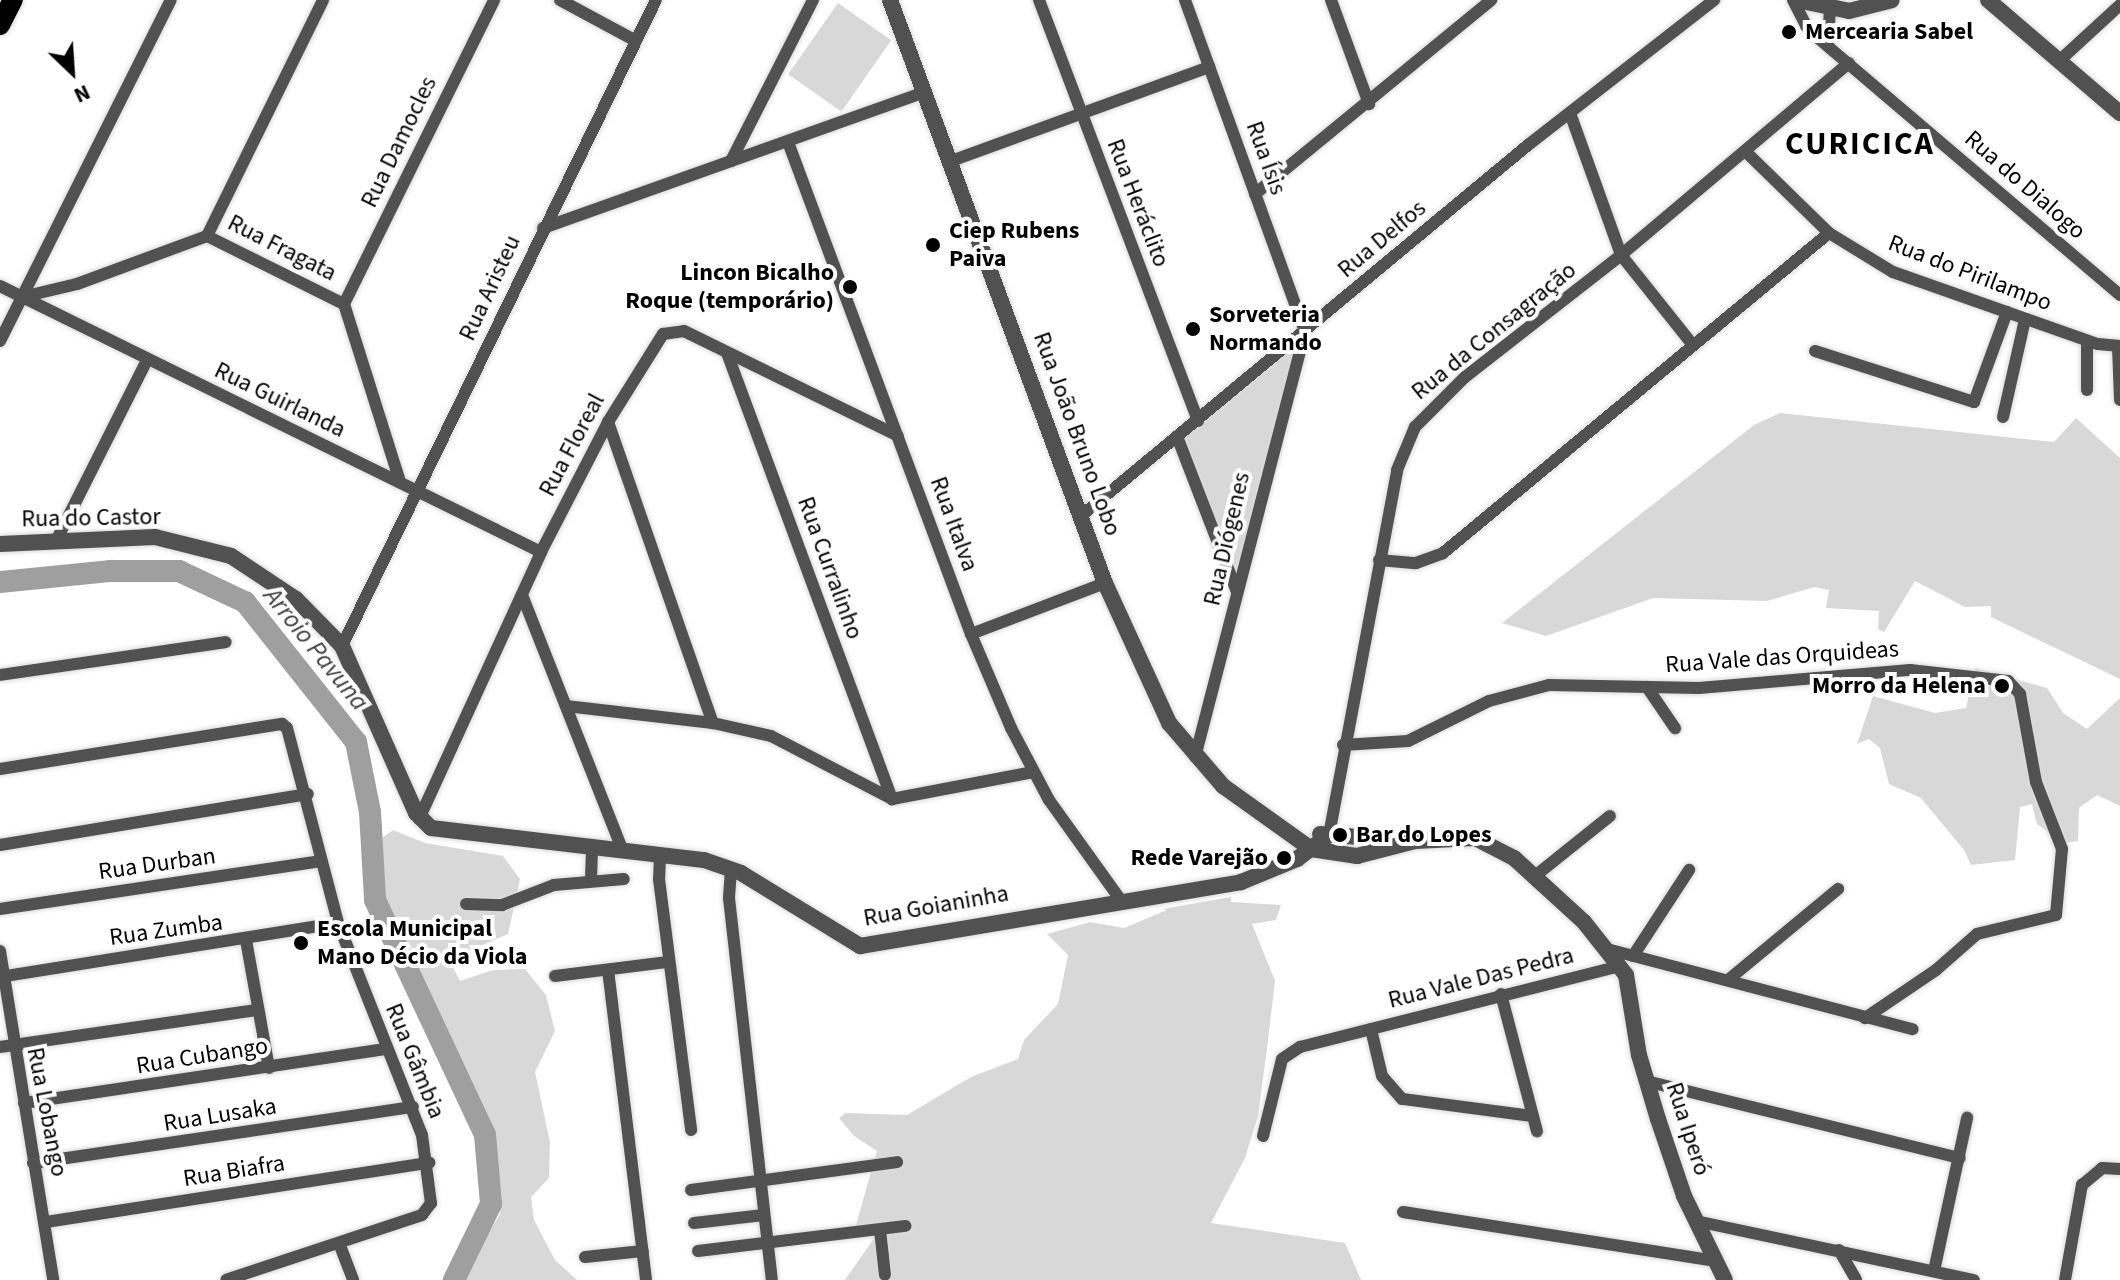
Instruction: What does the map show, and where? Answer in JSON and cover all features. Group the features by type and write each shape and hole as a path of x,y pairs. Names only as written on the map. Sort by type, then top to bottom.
{"main road":[{"path":"0,25 13,0"}],"street":[{"path":"0,341 171,0"},
{"path":"207,236 323,0"},
{"name":"Rua Damocles","path":"344,304 494,0"},
{"path":"560,0 636,41"},
{"path":"543,228 656,0"},
{"path":"731,161 813,0"},
{"name":"Rua João Bruno Lobo","path":"890,0 1105,583 1154,698 1195,757 1223,786 1311,849"},
{"name":"Rua Heráclito","path":"1039,0 1198,421"},
{"name":"Rua Ísis","path":"1185,0 1305,332"},
{"path":"1331,0 1369,104"},
{"path":"1255,194 1369,104 1475,6 1491,0"},
{"name":"Rua Delfos","path":"1081,516 1570,113 1714,0"},
{"path":"1795,0 1830,10 1868,9 1892,0"},
{"name":"Rua do Dialogo","path":"1795,0 1806,26 2120,295"},
{"path":"1988,0 2120,113"},
{"path":"2059,61 2120,5"},
{"path":"1828,45 1830,10"},
{"name":"Rua da Consagração","path":"1329,835 1343,745 1397,470 1425,414 1621,255 1849,63"},
{"path":"951,161 1209,67"},
{"name":"Rua Aristeu","path":"342,646 543,228 925,92"},
{"path":"1570,113 1621,255 1692,344"},
{"name":"Rua Italva","path":"788,142 971,634 1033,772 1120,899"},
{"name":"Rua do Pirilampo","path":"1745,151 1829,233 1893,272 2120,352"},
{"path":"1379,560 1416,563 1443,553 1829,233"},
{"name":"Rua Fragata","path":"22,297 77,284 207,236 344,304 400,482"},
{"name":"Rua Guirlanda","path":"0,286 541,552"},
{"path":"1815,351 1974,402 2007,312"},
{"path":"2003,417 2025,319"},
{"name":"Rua Floreal","path":"419,819 541,552 608,422 663,334 684,331 898,436"},
{"name":"Rua Diógenes","path":"1195,757 1215,699 1237,592 1305,332"},
{"path":"2087,341 2087,390"},
{"path":"2120,352 2120,400"},
{"name":"Rua Curralinho","path":"727,353 892,799"},
{"path":"57,539 147,360"},
{"path":"608,422 713,723"},
{"path":"1178,439 1237,592"},
{"name":"Rua do Castor","path":"0,544 57,539 155,537 231,556 296,599 342,646 419,819"},
{"path":"971,634 1105,583"},
{"path":"522,595 622,849"},
{"path":"0,675 226,642"},
{"name":"Rua Vale das Orquideas","path":"1343,745 1408,741 1489,701 1549,685 1699,688 1862,671 1995,678 2015,685 2020,694 2036,782 2062,849 2061,914 1977,934 1936,970 1865,1018"},
{"path":"1647,687 1675,728"},
{"path":"566,706 713,723 804,749 892,799 1033,772"},
{"name":"Rua Gâmbia","path":"0,769 285,725 308,794 321,861 338,923 413,1107 429,1163 427,1212 226,1280"},
{"path":"0,845 308,794"},
{"path":"1535,876 1610,816"},
{"name":"Rua Goianinha","path":"419,819 440,831 622,849 731,869 860,946 1120,899 1241,882 1311,849 1329,835"},
{"path":"1293,834 1371,838 1389,846"},
{"path":"1311,849 1357,856 1389,846 1475,838 1492,844 1535,876 1607,949 1627,961 1728,980 1913,1029"},
{"path":"591,879 592,846"},
{"path":"660,854 668,962 691,1130"},
{"name":"Rua Durban","path":"0,909 321,861"},
{"path":"731,869 729,898 772,1280"},
{"path":"1627,961 1689,870"},
{"path":"466,904 502,905 554,885 591,879 624,879"},
{"path":"1728,980 1838,889"},
{"name":"Rua Zumba","path":"2,977 338,923"},
{"path":"246,940 269,1068"},
{"name":"Rua Lobango","path":"0,951 6,1046 24,1103 46,1222 53,1280"},
{"name":"Rua Iperó","path":"1627,961 1646,1081 1696,1221 1725,1280"},
{"name":"Rua Vale Das Pedra","path":"1532,1116 1402,1099 1382,1076 1371,1029 1627,961"},
{"path":"555,976 668,962"},
{"path":"608,970 646,1280"},
{"path":"1501,994 1537,1131"},
{"path":"6,1046 258,1010"},
{"path":"1263,1136 1282,1059 1300,1047 1371,1029"},
{"name":"Rua Cubango","path":"24,1103 387,1049"},
{"path":"1646,1081 1960,1158"},
{"name":"Rua Lusaka","path":"33,1163 413,1107"},
{"path":"1934,1271 1967,1118"},
{"path":"691,1190 897,1162"},
{"name":"Rua Biafra","path":"46,1222 429,1163"},
{"path":"2065,1280 2082,1185 2093,1173 2120,1169"},
{"path":"1403,1212 1716,1261"},
{"path":"694,1223 764,1215"},
{"path":"1696,1221 1974,1280"},
{"path":"698,1251 905,1226"},
{"path":"880,1230 885,1275"},
{"path":"339,1243 353,1280"},
{"path":"1839,1250 1856,1280"},
{"path":"585,1257 643,1251"}],"shaded area":[{"path":"838,3 891,40 841,112 788,74"},
{"path":"1305,332 1237,592 1178,439"},
{"path":"1780,413 2054,442 2076,418 2120,458 2120,679 1991,617 1991,606 1965,607 1915,581 1884,632 1878,629 1879,611 1826,608 1829,590 1814,587 1767,601 1653,598 1546,636 1502,623 1754,425"},
{"path":"1975,668 2047,688 2063,713 2087,729 2120,698 2120,806 2097,795 2079,808 2078,841 2064,843 2037,824 2032,804 2020,807 2015,860 1971,865 1964,850 1921,798 1889,784 1880,748 1869,739 1857,744 1873,696 1935,713 1966,708"},
{"path":"393,830 425,843 503,856 520,879 508,934 465,953 449,946 445,952 460,981 493,970 525,969 546,995 555,1031 535,1072 550,1142 549,1178 531,1197 534,1220 555,1260 577,1280 460,1280 500,1214 496,1156 490,1126 382,897 379,840"},
{"path":"1231,897 1231,902 1281,905 1276,920 1252,924 1275,981 1258,1116 1245,1158 1211,1223 1345,1243 1361,1280 845,1280 875,1237 856,1225 877,1151 854,1136 839,1118 846,1113 907,1115 971,1077 1018,1059 1024,1040 1058,1004 1068,955 1047,934 1090,922 1124,928 1167,910 1163,909"}],"waterway":[{"name":"Arroio Pavuna","path":"0,582 111,571 179,571 245,602 356,742 370,812 375,900 485,1135 491,1204 454,1280"}],"place":[{"name":"Mercearia Sabel","path":"1789,32"},
{"name":"Ciep Rubens Paiva","path":"933,245"},
{"name":"Lincon Bicalho Roque (temporário)","path":"850,287"},
{"name":"Sorveteria Normando","path":"1193,329"},
{"name":"Morro da Helena","path":"2002,686"},
{"name":"Bar do Lopes","path":"1340,835"},
{"name":"Rede Varejão","path":"1284,858"},
{"name":"Escola Municipal Mano Décio da Viola","path":"301,943"}],"district":[{"name":"CURICICA","path":"1860,144"}]}
